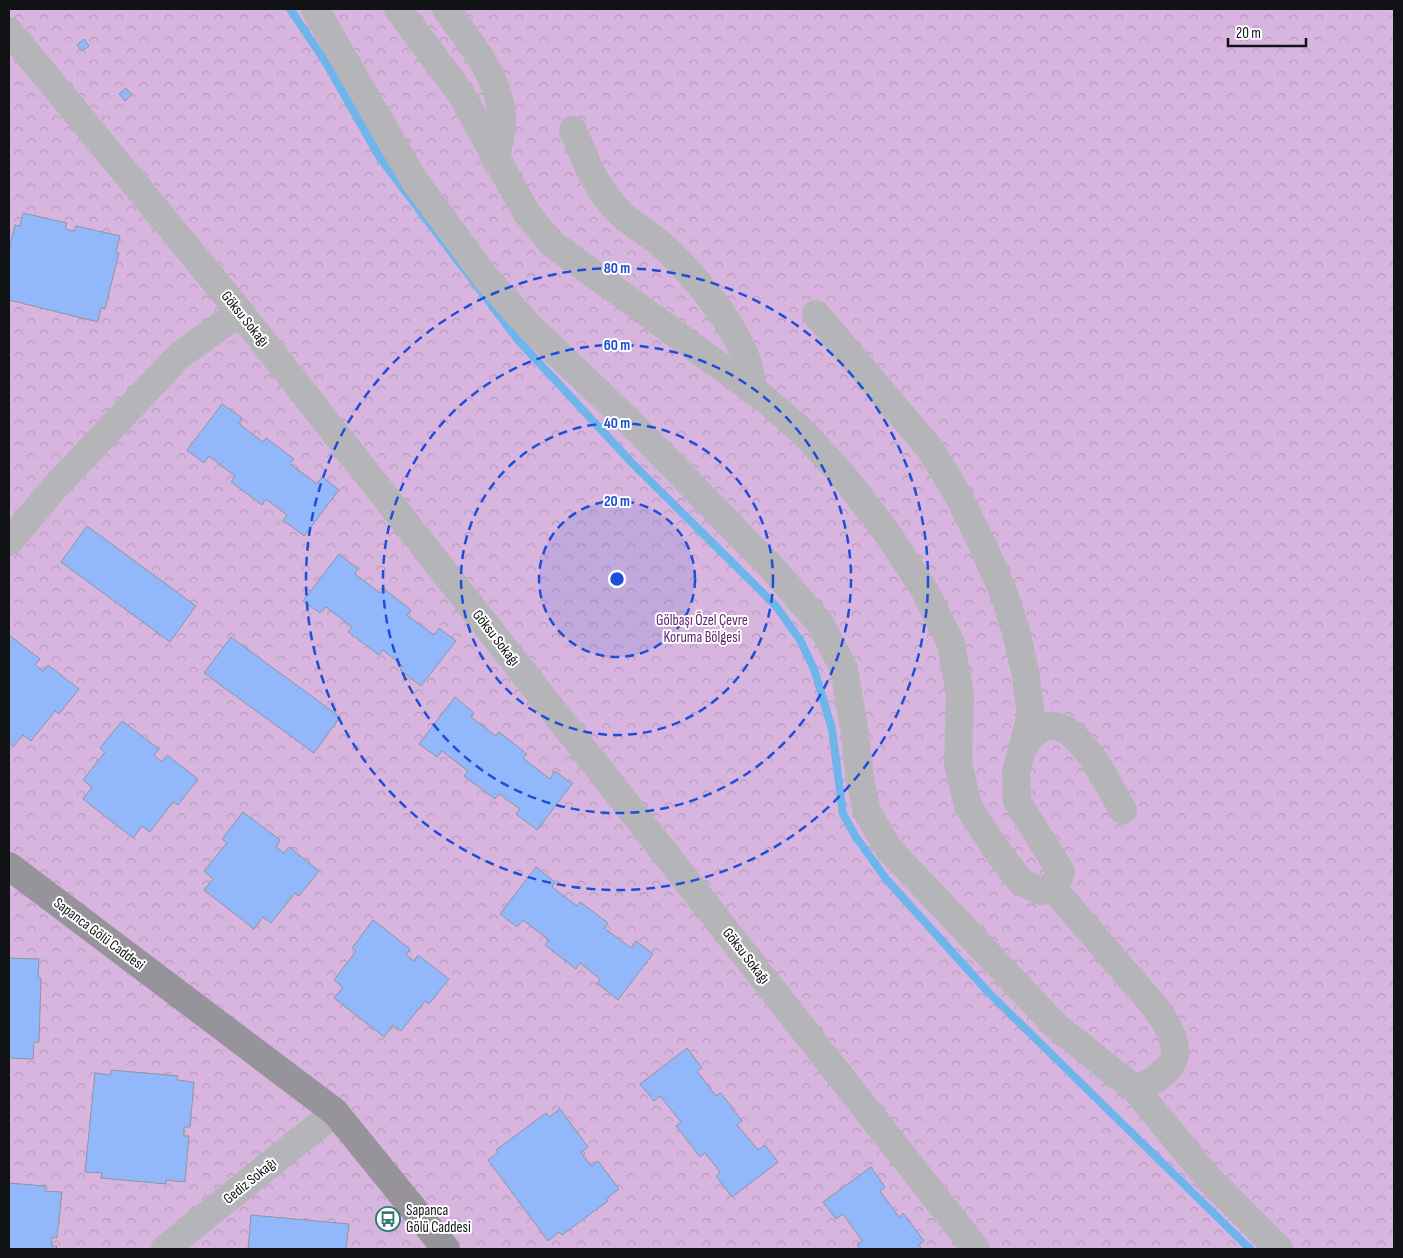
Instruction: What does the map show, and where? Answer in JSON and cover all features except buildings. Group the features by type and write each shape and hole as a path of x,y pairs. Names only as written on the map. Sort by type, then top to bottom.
{"street":[{"path":"316,9 414,180 487,279 530,327 636,428 772,569 820,623 844,669 855,734 860,779 867,812 889,849 1057,1027 1135,1089 1208,1179 1279,1249"},
{"path":"398,9 460,92 496,161 526,212 551,243 753,390 803,432 845,478 890,537 926,591 951,644 960,694 958,763 968,806 995,848 1021,882 1041,891 1052,887 1058,880 1061,872 1017,801 1016,772 1031,716 1025,670 1016,632 1003,591 959,497 931,450 816,314"},
{"path":"446,9 485,62 498,96 502,124 496,161"},
{"name":"Göksu Sokağı","path":"9,31 240,312 976,1249"},
{"path":"573,130 591,176 623,216 660,244 704,290 738,343 748,364 753,390"},
{"path":"9,542 56,488 180,355 240,312"},
{"path":"1024,745 1033,734 1046,726 1058,726 1073,734 1085,747 1123,810"},
{"name":"Sapanca Gölü Caddesi","path":"9,866 335,1112 446,1249"},
{"path":"1052,887 1156,1007 1170,1027 1176,1044 1168,1071 1156,1080 1135,1089"},
{"name":"Gediz Sokağı","path":"165,1249 335,1112"}],"green space":[{"name":"Gölbaşı Özel Çevre Koruma Bölgesi","path":"9,9 1394,9 1394,1249 9,1249"}],"waterway":[{"path":"290,9 325,61 380,158 518,340 632,463 776,606 800,640 814,669 832,729 843,814 856,837 886,879 989,993 1250,1249"}],"place":[{"name":"Sapanca Gölü Caddesi","path":"388,1219"}]}
